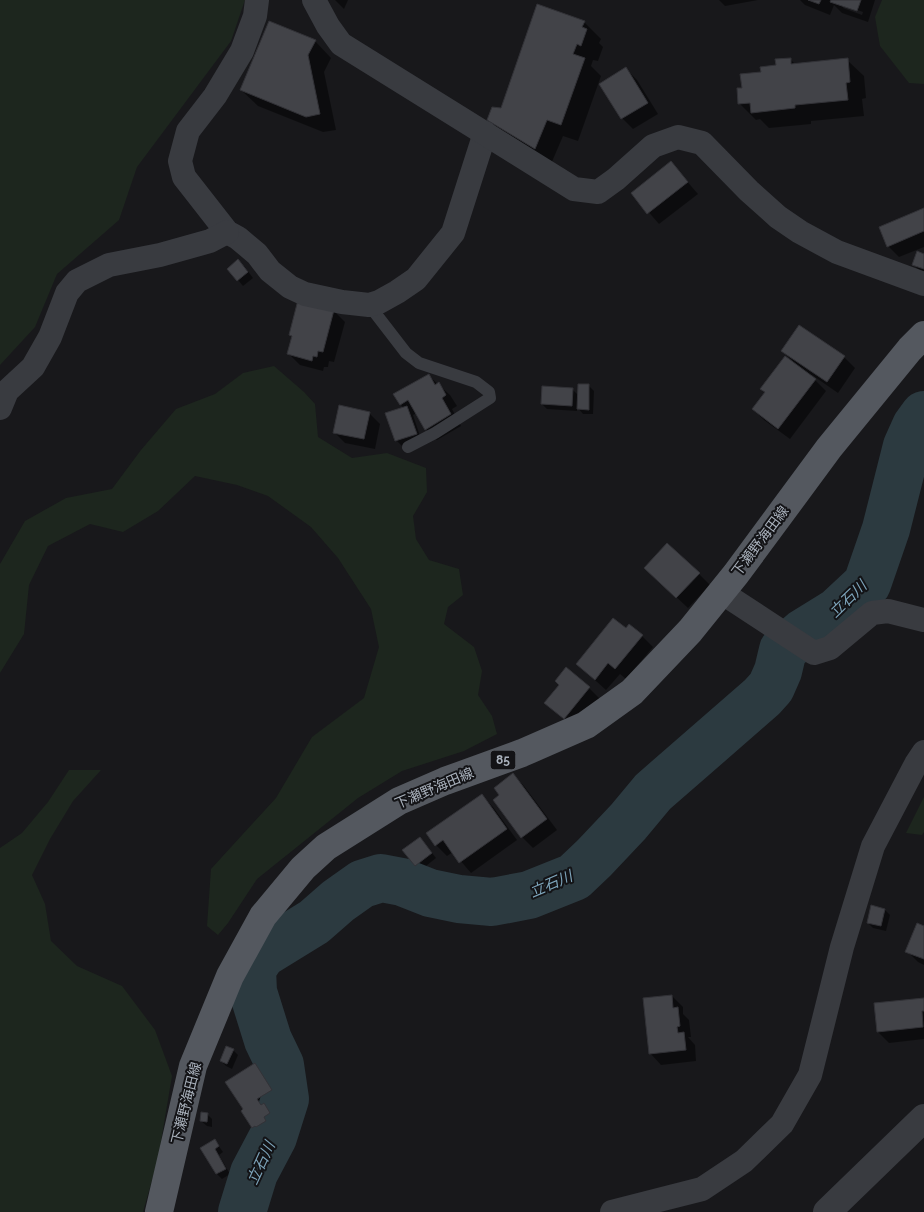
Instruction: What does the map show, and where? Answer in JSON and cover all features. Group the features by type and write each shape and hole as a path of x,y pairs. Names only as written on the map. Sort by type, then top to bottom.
{"main road":[{"name":"下瀬野海田線","path":"163,1211 193,1066 230,976 263,916 304,868 326,847 399,801 445,781 522,753 586,725 632,692 690,631 829,448 910,349 924,336"}],"street":[{"path":"257,0 254,16 242,51 215,96 188,131 180,161 184,176 227,232 238,238 257,254 270,271 290,287 305,294 342,302 369,305 379,302 416,279 454,233 485,134"},
{"path":"314,0 328,26 342,44 574,189 598,192 616,179 653,146 678,137 702,143 770,211 800,232 837,252 924,284"},
{"path":"0,408 8,391 33,367 50,337 67,293 77,281 109,265 160,255 210,241 227,232"},
{"path":"721,592 814,653 830,648 872,613 888,611 924,620"},
{"path":"612,1212 702,1190 744,1161 782,1124 810,1074 842,947 873,846 924,752"},
{"path":"826,1212 924,1118"}],"lane":[{"path":"369,305 406,353 419,363 476,382 489,392 490,398 435,433 408,447"}],"shaded area":[{"path":"0,0 245,0 231,41 137,167 119,220 57,274 35,327 0,365"},
{"path":"882,0 924,0 924,84 909,83 880,46 875,17"},
{"path":"274,366 315,404 318,437 352,458 387,453 426,468 427,492 413,516 416,539 429,560 459,569 463,595 448,607 444,624 474,647 482,671 478,695 492,716 497,734 464,751 402,771 358,798 257,879 218,935 207,926 211,869 276,798 312,737 364,698 379,647 371,609 338,558 311,527 268,496 237,485 195,476 158,511 123,532 90,524 48,546 29,585 24,634 0,673 0,564 25,521 66,498 112,489 141,450 176,409 215,394 243,373"},
{"path":"69,770 101,770 73,801 50,839 32,875 45,904 51,941 77,966 122,986 155,1030 172,1076 158,1159 143,1212 0,1212 0,848 22,833 48,802"},
{"path":"924,797 924,832 922,835 906,833"}],"building":[{"path":"808,0 821,0 819,4"},
{"path":"831,0 861,0 857,11 830,2"},
{"path":"537,4 585,21 582,27 587,29 581,46 577,44 573,54 585,58 561,125 547,120 535,149 487,120 492,107 501,108"},
{"path":"269,21 316,40 308,55 320,114 306,117 240,90"},
{"path":"791,58 791,64 848,58 850,82 846,83 848,100 795,105 795,108 751,113 750,103 738,104 737,88 742,88 740,74 761,72 760,67 776,65 775,59"},
{"path":"626,67 648,103 621,119 599,84"},
{"path":"671,161 688,182 647,214 631,193"},
{"path":"924,208 924,231 887,247 879,227"},
{"path":"917,251 924,254 924,269 912,265"},
{"path":"238,259 248,272 237,281 227,269"},
{"path":"298,300 334,310 323,352 318,351 317,357 313,356 312,361 287,354 292,336 289,335"},
{"path":"799,325 845,356 827,382 781,351"},
{"path":"785,356 816,379 778,429 752,409 765,392 760,389"},
{"path":"429,374 435,385 439,382 446,395 442,398 451,414 425,430 408,400 400,405 393,394"},
{"path":"578,384 589,384 589,410 577,409"},
{"path":"542,386 573,388 572,406 541,404"},
{"path":"339,405 370,412 364,439 333,433"},
{"path":"407,406 417,434 395,441 385,413"},
{"path":"667,543 700,573 676,598 644,568"},
{"path":"613,618 626,628 629,624 643,635 615,669 608,663 595,680 576,664"},
{"path":"566,667 590,687 564,719 544,703 559,685 555,681"},
{"path":"513,773 547,819 521,838 493,800 499,795 494,788"},
{"path":"482,794 507,829 459,863 443,840 435,846 426,833"},
{"path":"420,837 432,853 415,866 402,850"},
{"path":"871,905 885,909 881,926 867,923"},
{"path":"917,923 924,926 924,959 905,952"},
{"path":"672,995 673,1008 678,1007 680,1026 677,1027 678,1033 684,1032 686,1050 649,1054 643,998"},
{"path":"924,998 924,1011 922,1011 923,1027 877,1032 874,1003"},
{"path":"226,1046 234,1049 227,1064 220,1061"},
{"path":"255,1063 272,1090 257,1099 261,1105 264,1103 270,1113 264,1117 266,1121 252,1128 241,1111 243,1109 225,1082"},
{"path":"201,1112 208,1113 207,1122 200,1121"},
{"path":"215,1139 219,1146 215,1149 226,1169 216,1174 200,1148"}],"waterway":[{"name":"立石川","path":"242,1212 254,1173 273,1137 285,1099 280,1065 268,1040 253,992 252,969 262,954 314,922 338,901 362,884 381,878 402,882 430,893 459,899 492,902 529,895 574,877 628,822 653,792 762,697 771,687 778,671 783,650 803,633 837,612 867,584 886,529 907,446 916,426 924,415"}]}
